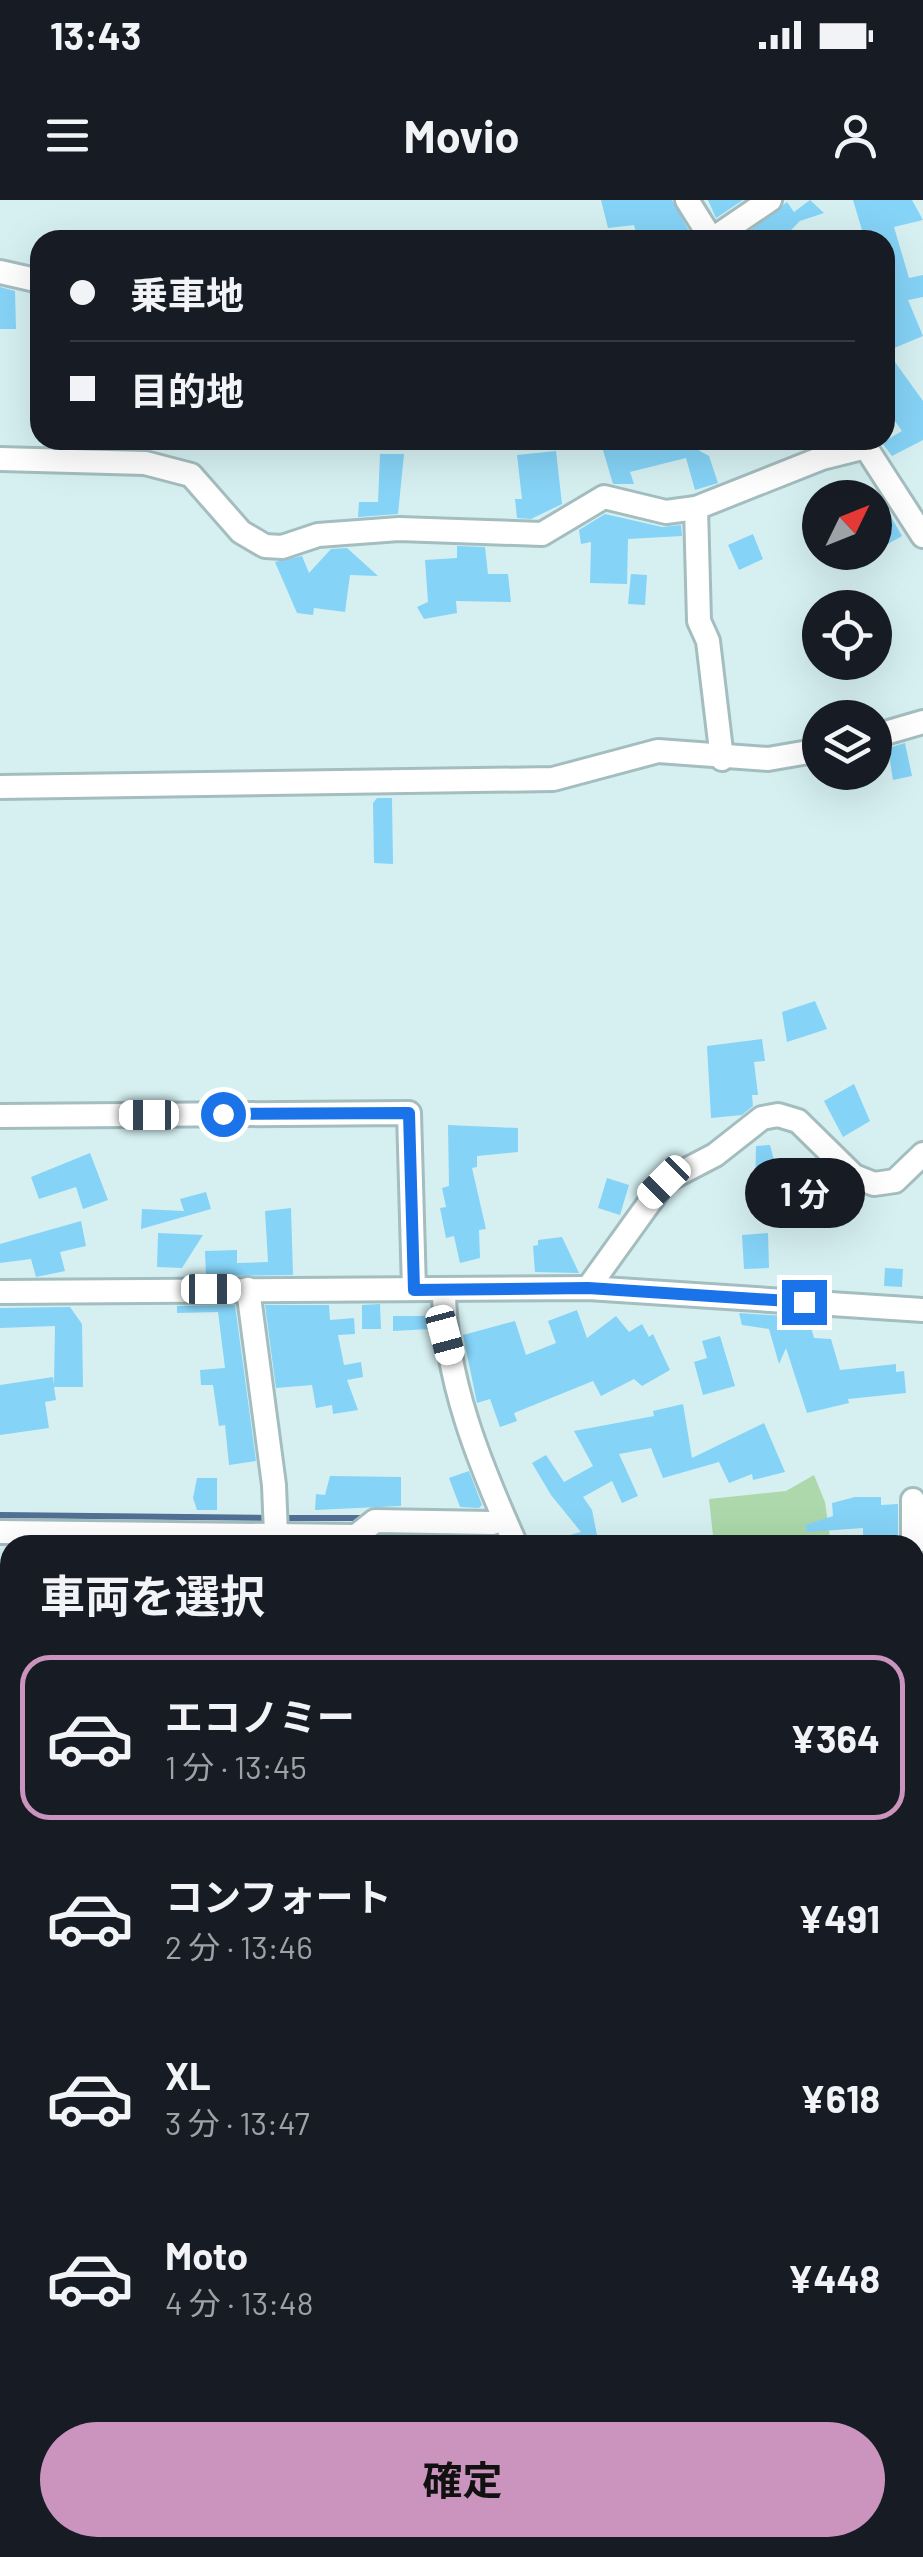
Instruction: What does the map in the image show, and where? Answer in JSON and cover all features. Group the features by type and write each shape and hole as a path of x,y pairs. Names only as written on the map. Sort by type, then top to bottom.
{"street":[{"path":"687,200 705,230"},
{"path":"726,230 770,200"},
{"path":"0,272 30,278"},
{"path":"0,459 145,464 191,475 241,532 264,546 282,547 318,534 399,530 542,534 604,497 666,512 696,508 846,450"},
{"path":"868,450 921,526"},
{"path":"696,508 699,621 708,641 722,759"},
{"path":"892,731 923,722"},
{"path":"0,787 553,779 658,751 722,759 768,759 802,753"},
{"path":"0,1116 409,1113 414,1290"},
{"path":"588,1288 664,1182 715,1155 762,1118 778,1115 798,1121 854,1176 874,1184 894,1181 923,1154"},
{"path":"0,1292 588,1288 923,1310"},
{"path":"248,1289 276,1524"},
{"path":"444,1289 445,1335 480,1463 512,1535"},
{"path":"913,1500 913,1535"},
{"path":"153,1535 276,1524 363,1533 492,1523 504,1518"},
{"path":"0,1532 36,1535"}],"green space":[{"path":"814,1475 825,1502 830,1535 713,1535 709,1499 786,1491"}],"building":[{"path":"601,200 672,200 688,230 635,230 634,225 608,228"},
{"path":"708,200 743,200 716,218"},
{"path":"810,200 824,213 800,221 791,230 751,230 787,202 794,212"},
{"path":"853,200 912,200 923,220 894,227 895,230 862,230"},
{"path":"895,230 909,278 923,275 923,297 908,300 923,336 895,348"},
{"path":"0,287 15,291 16,329 0,329"},
{"path":"895,362 923,401 923,440 892,456 887,450 895,450 895,435 902,431 895,421"},
{"path":"603,450 698,450 709,456 718,483 695,490 686,458 630,472 634,484 613,484"},
{"path":"556,451 562,504 531,519 517,518 515,499 522,499 517,455"},
{"path":"380,454 404,454 398,514 358,517 359,502 378,502"},
{"path":"605,514 662,527 681,525 682,536 628,539 627,584 590,583 591,542 581,544 579,530"},
{"path":"892,519 902,536 892,542"},
{"path":"753,534 763,559 739,570 728,545"},
{"path":"457,546 485,547 488,574 508,574 511,602 456,601 457,613 424,619 417,607 428,602 425,560 457,558"},
{"path":"347,548 378,576 350,575 345,612 314,608 313,615 297,613 275,562 302,556 309,573 331,549"},
{"path":"631,574 647,575 645,605 628,604"},
{"path":"905,743 912,776 893,780 892,747"},
{"path":"377,798 392,798 393,864 374,863 373,803"},
{"path":"815,1001 827,1029 787,1042 782,1012"},
{"path":"762,1039 765,1061 754,1062 758,1095 752,1095 753,1106 742,1115 711,1118 707,1046"},
{"path":"854,1084 870,1121 843,1137 824,1101"},
{"path":"448,1125 518,1128 518,1152 477,1156 477,1167 472,1168 486,1229 479,1230 480,1258 460,1263 454,1236 446,1238 440,1208 446,1207 442,1188 449,1186"},
{"path":"770,1145 776,1168 806,1170 806,1162 824,1168 822,1198 794,1196 795,1188 755,1192 756,1146"},
{"path":"90,1153 108,1200 83,1209 76,1187 39,1199 31,1177"},
{"path":"607,1178 629,1185 620,1215 598,1208"},
{"path":"206,1192 211,1209 141,1229 142,1209 184,1211 180,1199"},
{"path":"291,1208 293,1275 206,1276 205,1251 237,1250 237,1263 268,1262 265,1211"},
{"path":"81,1221 86,1246 60,1252 65,1271 36,1277 31,1259 0,1263 0,1244"},
{"path":"158,1233 203,1235 182,1268 157,1267"},
{"path":"768,1233 769,1268 744,1269 742,1235"},
{"path":"562,1237 579,1273 535,1272 533,1246 538,1245 538,1240"},
{"path":"885,1268 903,1269 902,1287 884,1286"},
{"path":"380,1304 381,1329 362,1329 362,1305"},
{"path":"235,1305 256,1461 229,1465 225,1425 219,1426 213,1385 201,1385 200,1370 225,1368 218,1312 177,1313 177,1306"},
{"path":"265,1305 329,1305 330,1320 354,1318 355,1334 338,1335 344,1365 361,1362 363,1377 347,1380 358,1410 333,1414 332,1405 316,1408 312,1385 276,1388"},
{"path":"70,1307 82,1324 83,1387 54,1387 56,1400 45,1402 49,1428 0,1435 0,1385 53,1377 54,1385 55,1326 0,1328 0,1308"},
{"path":"577,1310 587,1338 616,1316 629,1332 642,1324 649,1337 653,1334 670,1370 642,1386 634,1379 601,1396 593,1381 514,1413 517,1421 500,1427 490,1399 477,1403 463,1335 515,1321 526,1355 556,1343 548,1321"},
{"path":"739,1313 784,1316 784,1323 793,1320 794,1325 809,1320 814,1338 831,1339 840,1370 896,1364 896,1372 904,1371 906,1393 848,1399 849,1403 807,1413 786,1348 779,1364 769,1329 742,1325"},
{"path":"393,1316 430,1316 431,1329 393,1331"},
{"path":"720,1336 735,1386 703,1395 694,1362 707,1358 702,1341"},
{"path":"683,1404 692,1458 764,1423 785,1472 753,1480 752,1474 729,1483 719,1462 663,1478 651,1448 619,1454 638,1496 622,1503 612,1481 583,1497 592,1510 597,1535 570,1535 581,1532 551,1495 532,1463 546,1455 564,1482 593,1466 574,1431 654,1416 653,1411"},
{"path":"469,1471 482,1505 479,1508 460,1507 449,1478"},
{"path":"330,1476 401,1477 401,1506 315,1510 316,1494 325,1495"},
{"path":"197,1478 217,1478 217,1510 197,1510 193,1498"},
{"path":"855,1497 881,1497 881,1505 898,1504 898,1535 863,1535 863,1528 807,1532 805,1525 833,1516 832,1503"}],"waterway":[{"path":"0,1515 269,1518"},
{"path":"281,1518 369,1518"}],"route":[{"path":"223,1114 409,1113 414,1290 588,1288 804,1302"}]}
